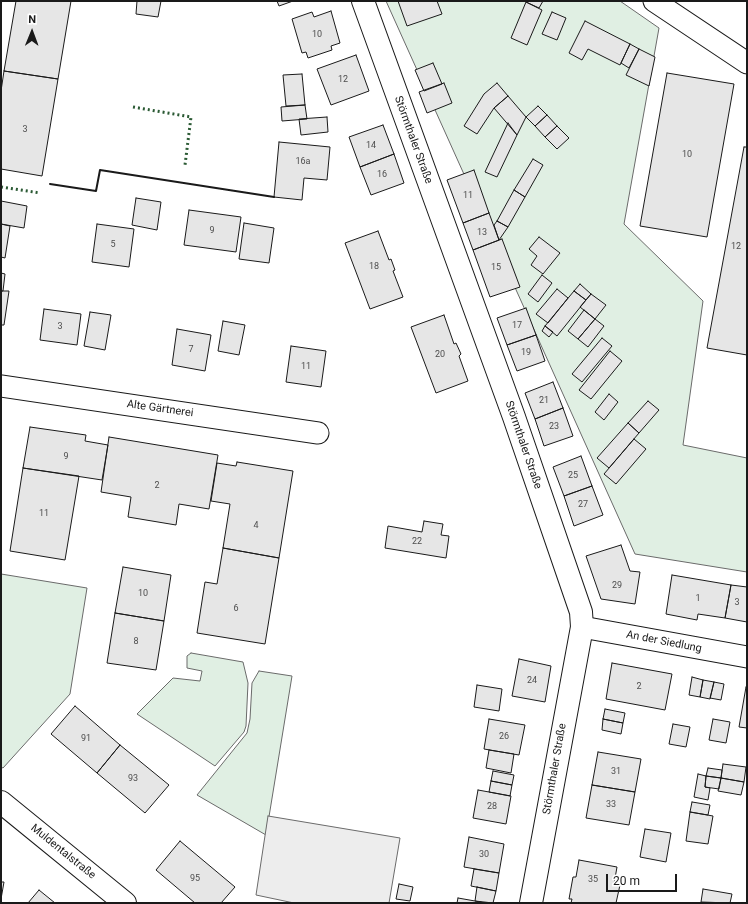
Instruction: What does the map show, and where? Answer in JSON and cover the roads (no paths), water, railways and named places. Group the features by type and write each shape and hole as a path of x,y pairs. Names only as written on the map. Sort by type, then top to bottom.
{"street":[{"name":"Störmthaler Straße","path":"363,1 514,417 581,612 582,627 531,903"},
{"path":"654,1 747,63"},
{"name":"Alte Gärtnerei","path":"1,386 318,433"},
{"name":"An der Siedlung","path":"582,627 747,657"},
{"name":"Muldentalstraße","path":"1,802 125,903"}]}
